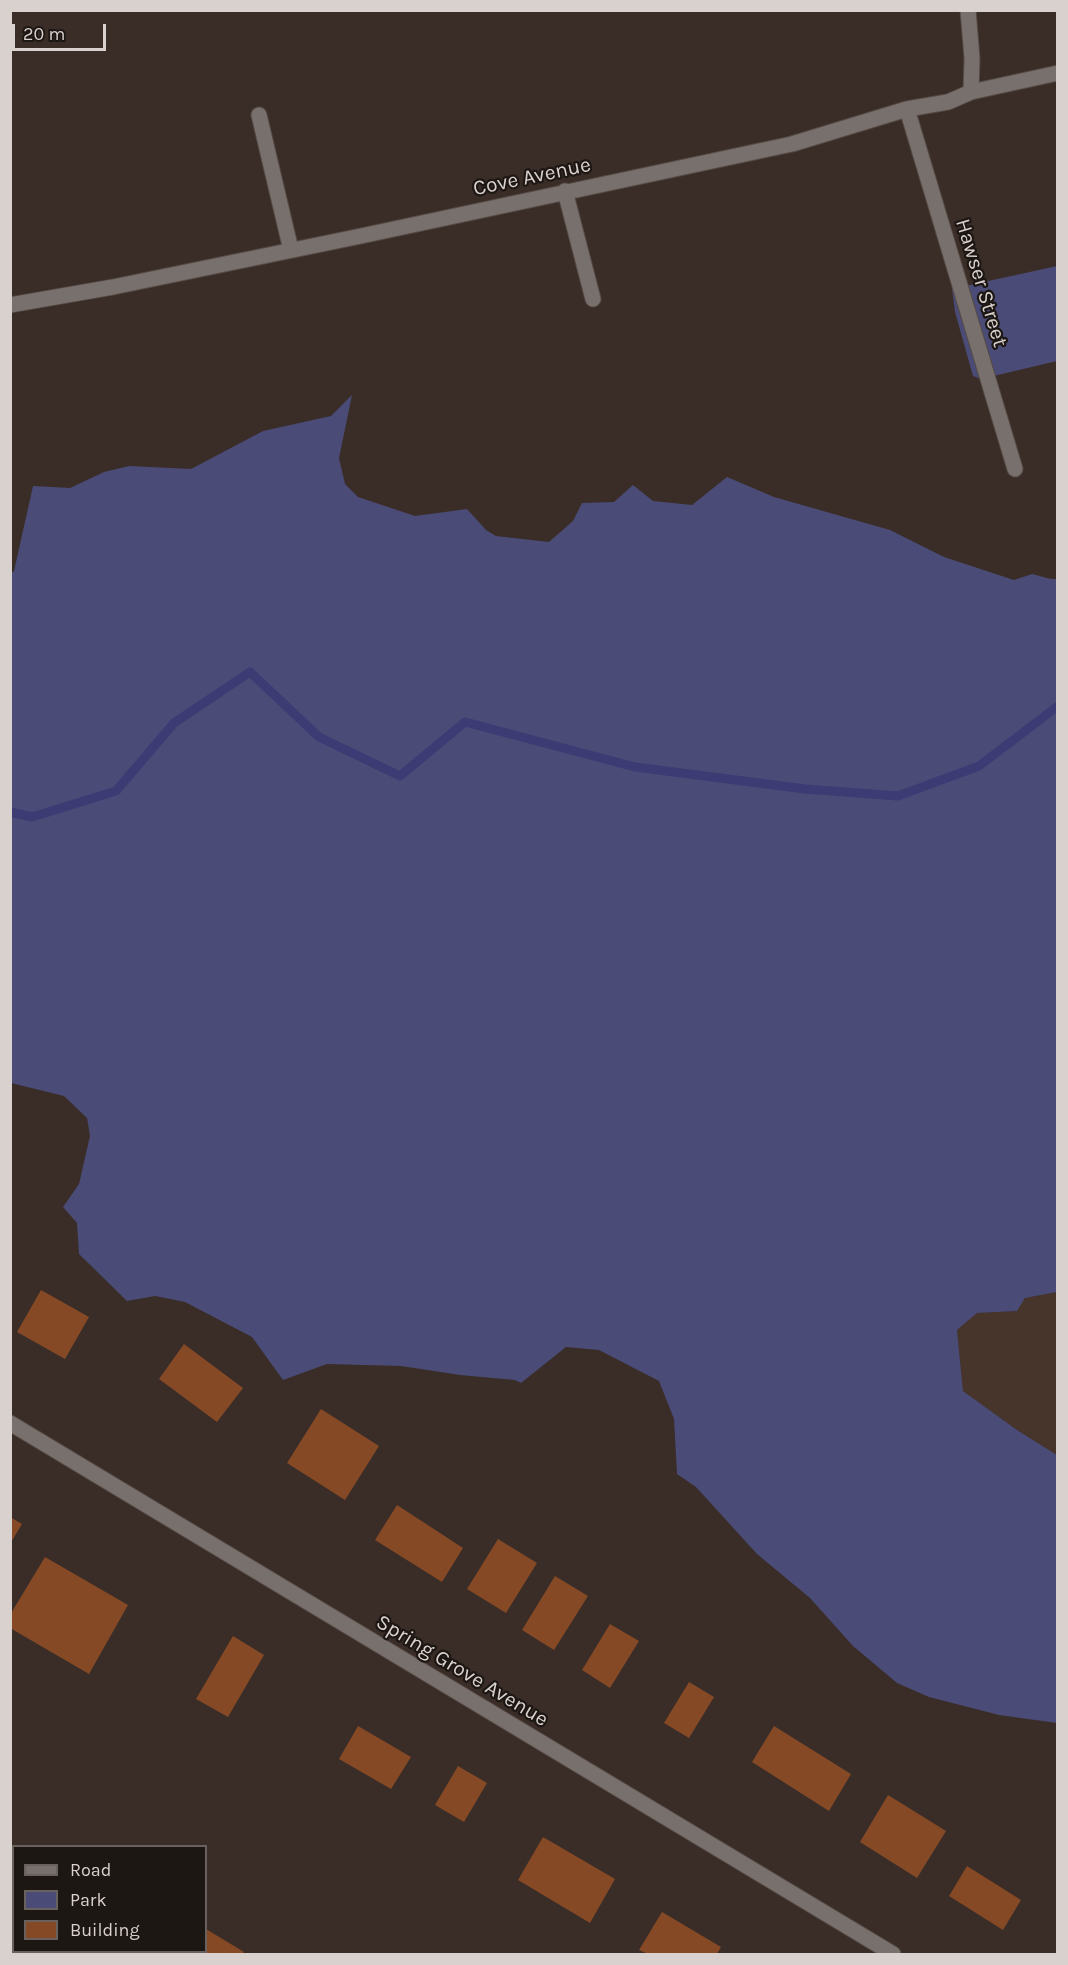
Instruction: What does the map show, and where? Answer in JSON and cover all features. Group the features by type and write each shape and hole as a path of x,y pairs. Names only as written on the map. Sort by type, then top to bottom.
{"street":[{"path":"968,10 972,58 971,92"},
{"name":"Cove Avenue","path":"10,305 113,287 792,144 907,110 948,102 971,92 1058,73"},
{"name":"Hawser Street","path":"907,110 1015,469"},
{"path":"259,115 291,250"},
{"path":"565,191 592,299"},
{"name":"Spring Grove Avenue","path":"10,1423 893,1954"}],"shaded area":[{"path":"1057,1292 1057,1455 1017,1430 963,1391 957,1330 977,1313 1017,1311 1025,1298"}],"green space":[{"path":"1057,266 1057,361 981,379 973,376 955,312 952,289"},
{"path":"352,395 339,458 345,484 358,497 415,516 467,509 486,530 496,536 549,542 573,521 582,503 614,502 633,485 653,501 692,505 727,477 774,497 890,530 944,557 1014,580 1032,574 1057,579 1057,1292 1025,1298 1017,1311 977,1313 957,1330 963,1391 1017,1430 1057,1455 1057,1723 999,1715 929,1697 897,1683 853,1646 810,1598 757,1554 696,1487 677,1474 674,1419 659,1381 599,1350 566,1347 521,1383 515,1380 401,1366 327,1364 283,1380 252,1337 185,1302 155,1296 127,1301 79,1254 77,1223 63,1207 79,1184 90,1136 87,1118 64,1096 11,1083 10,574 14,571 33,486 70,488 104,472 129,466 191,469 263,431 331,416"}],"building":[{"path":"41,1290 89,1317 65,1359 17,1332"},
{"path":"184,1344 243,1388 217,1422 159,1379"},
{"path":"321,1409 379,1446 345,1500 287,1463"},
{"path":"397,1505 463,1548 442,1582 375,1540"},
{"path":"10,1517 22,1524 10,1544"},
{"path":"498,1539 537,1563 506,1613 467,1589"},
{"path":"45,1557 128,1605 89,1674 10,1628 10,1615"},
{"path":"555,1576 588,1596 554,1650 522,1630"},
{"path":"610,1624 639,1641 610,1688 582,1670"},
{"path":"233,1636 264,1655 228,1717 196,1699"},
{"path":"689,1682 714,1697 689,1738 664,1723"},
{"path":"358,1726 411,1757 391,1789 339,1759"},
{"path":"774,1726 851,1774 829,1811 752,1762"},
{"path":"458,1766 487,1783 464,1822 435,1805"},
{"path":"888,1795 946,1831 917,1878 860,1842"},
{"path":"543,1837 615,1879 590,1923 518,1880"},
{"path":"967,1866 1021,1900 1003,1930 949,1896"},
{"path":"662,1912 721,1947 717,1954 648,1954 639,1950"},
{"path":"207,1930 244,1952 242,1954 156,1953 207,1953"}],"waterway":[{"path":"10,812 32,817 116,791 174,723 250,672 319,737 400,776 465,722 635,767 805,789 898,796 979,766 1058,706"}]}
